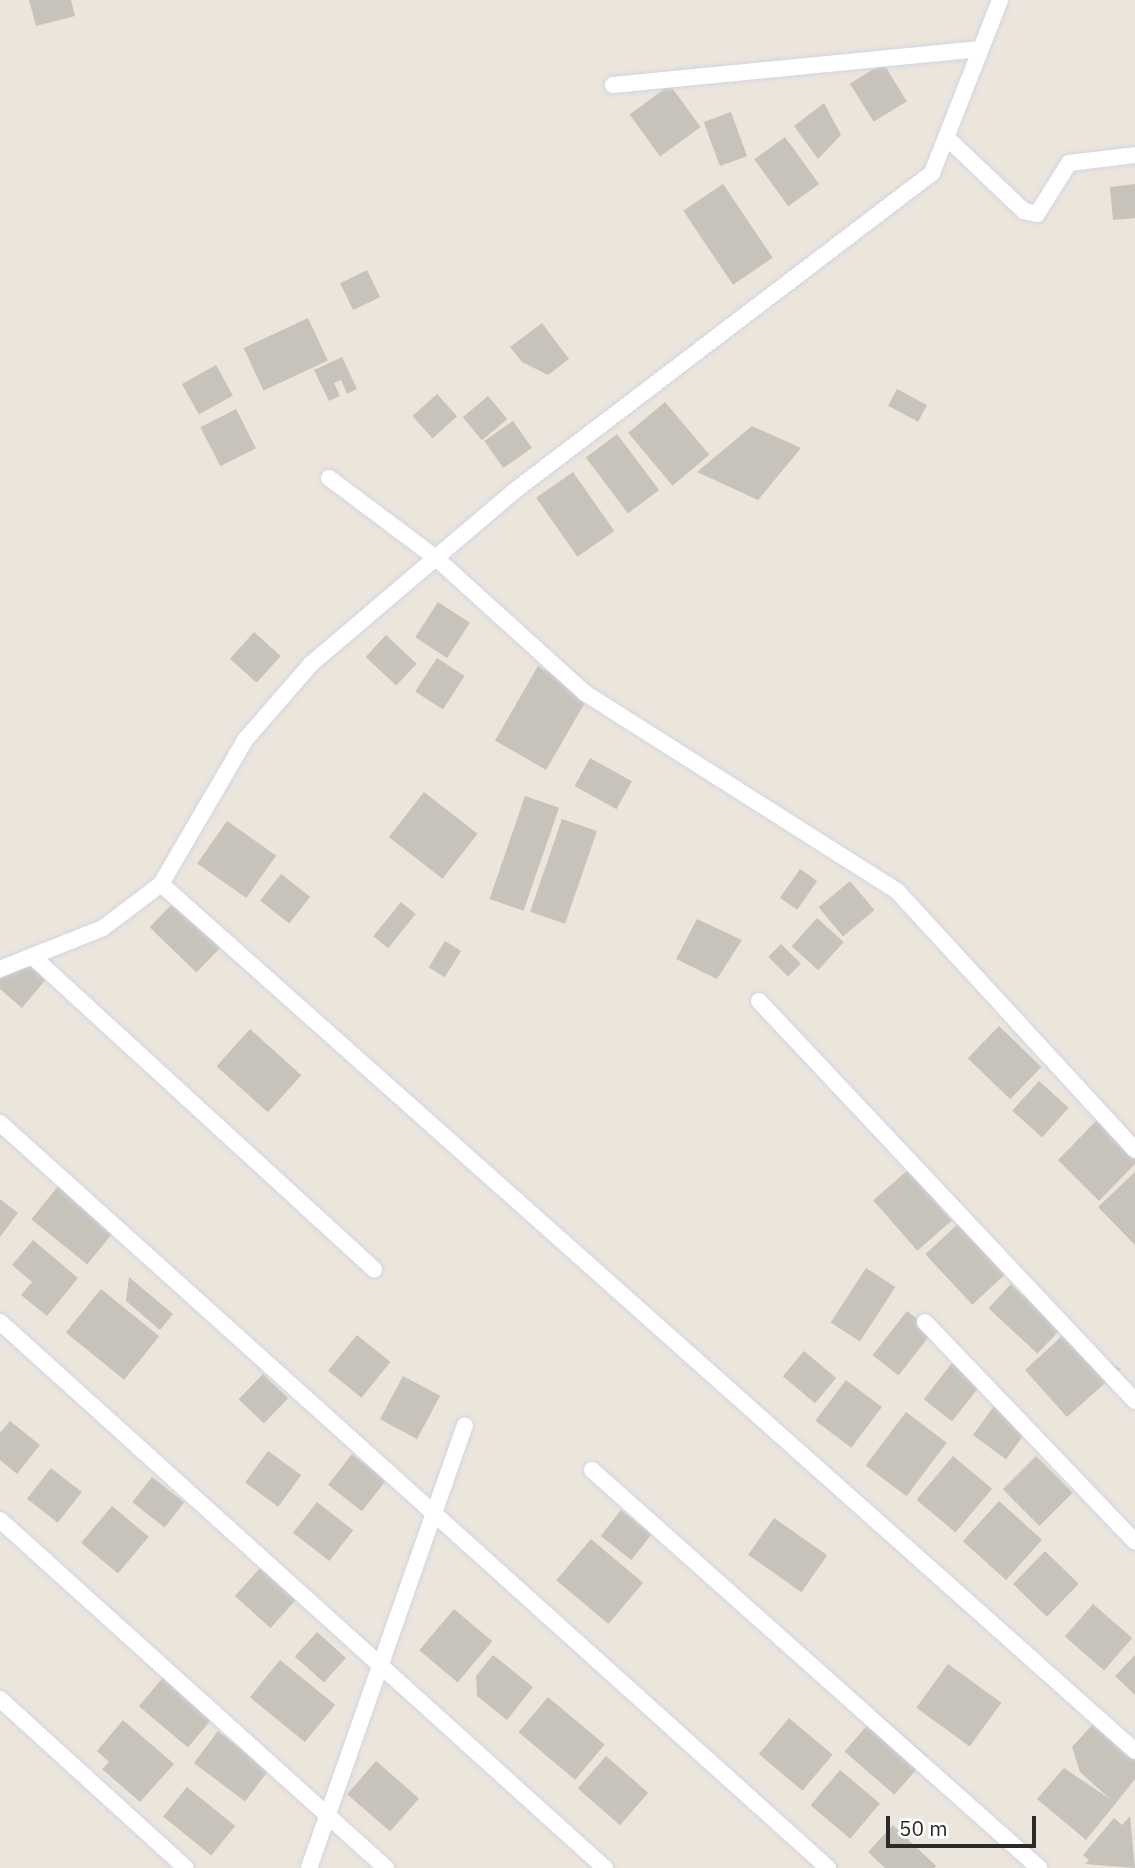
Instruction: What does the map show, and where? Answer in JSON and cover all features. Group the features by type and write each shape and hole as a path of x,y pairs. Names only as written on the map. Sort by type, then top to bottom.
{"street":[{"path":"0,969 103,928 161,884 253,731 311,664 436,558 932,173 1000,0"},
{"path":"613,85 980,49"},
{"path":"946,137 1024,211 1037,214 1069,163 1135,155"},
{"path":"329,478 436,558 585,693 897,891 1135,1150"},
{"path":"161,884 1135,1751"},
{"path":"32,956 374,1269"},
{"path":"759,1001 1135,1401"},
{"path":"0,1123 828,1868"},
{"path":"0,1322 605,1868"},
{"path":"925,1322 1135,1542"},
{"path":"309,1868 465,1426"},
{"path":"592,1471 1040,1868"},
{"path":"0,1520 386,1868"},
{"path":"0,1699 186,1868"}],"building":[{"path":"29,0 71,0 75,16 36,26"},
{"path":"883,63 907,101 874,122 850,84"},
{"path":"670,85 701,127 660,156 630,114"},
{"path":"824,103 841,135 818,159 794,126"},
{"path":"731,112 747,156 720,166 704,122"},
{"path":"785,137 819,184 788,206 754,159"},
{"path":"723,184 773,258 733,285 683,211"},
{"path":"1135,184 1135,218 1113,220 1110,187"},
{"path":"367,270 380,297 353,310 340,283"},
{"path":"308,318 328,361 264,391 244,348"},
{"path":"542,323 569,359 548,375 522,362 510,347"},
{"path":"342,357 357,389 347,394 341,380 334,383 340,396 329,401 314,370"},
{"path":"216,365 233,396 199,415 182,384"},
{"path":"897,389 927,405 918,422 888,406"},
{"path":"437,394 457,416 433,438 412,416"},
{"path":"488,396 507,419 482,440 463,417"},
{"path":"665,402 709,455 673,486 628,433"},
{"path":"236,409 256,448 220,466 200,427"},
{"path":"513,421 532,448 503,468 484,441"},
{"path":"752,426 801,448 758,500 697,472"},
{"path":"617,434 659,490 628,513 586,457"},
{"path":"573,472 614,531 577,557 536,498"},
{"path":"438,602 470,623 447,658 415,637"},
{"path":"254,632 281,656 257,683 230,659"},
{"path":"386,635 417,664 396,686 366,657"},
{"path":"437,658 465,676 443,710 415,692"},
{"path":"538,666 589,696 546,770 495,740"},
{"path":"590,758 632,781 616,809 574,786"},
{"path":"424,792 478,834 442,879 389,837"},
{"path":"525,796 559,808 524,911 490,899"},
{"path":"562,819 597,831 565,924 530,912"},
{"path":"227,821 276,855 246,898 197,864"},
{"path":"800,869 817,881 797,910 780,898"},
{"path":"281,874 310,897 289,924 260,901"},
{"path":"850,881 874,910 843,936 819,907"},
{"path":"176,900 223,945 196,972 150,927"},
{"path":"401,902 416,914 388,948 373,936"},
{"path":"817,918 844,942 818,970 792,946"},
{"path":"697,919 742,940 717,979 676,959"},
{"path":"445,941 461,951 445,977 429,967"},
{"path":"781,944 801,964 788,977 768,957"},
{"path":"28,962 47,978 22,1008 0,989 0,979"},
{"path":"999,1026 1041,1067 1010,1099 968,1058"},
{"path":"250,1029 301,1075 268,1112 217,1066"},
{"path":"1039,1081 1069,1108 1042,1137 1012,1111"},
{"path":"1098,1119 1135,1155 1135,1164 1099,1201 1058,1160"},
{"path":"908,1170 952,1221 917,1251 873,1200"},
{"path":"1135,1172 1135,1245 1098,1207"},
{"path":"59,1185 115,1230 87,1265 31,1219"},
{"path":"0,1199 18,1213 0,1237"},
{"path":"959,1223 1006,1273 972,1305 925,1254"},
{"path":"33,1240 78,1278 47,1316 21,1295 32,1282 12,1265"},
{"path":"866,1268 895,1287 860,1342 831,1323"},
{"path":"129,1277 173,1314 160,1330 126,1301"},
{"path":"1011,1284 1060,1330 1037,1354 988,1308"},
{"path":"101,1289 159,1336 124,1380 66,1333"},
{"path":"907,1311 933,1331 899,1375 873,1355"},
{"path":"357,1335 390,1362 361,1398 328,1371"},
{"path":"1062,1336 1121,1369 1067,1417 1025,1370"},
{"path":"804,1351 836,1378 815,1403 783,1376"},
{"path":"952,1363 980,1385 952,1421 924,1399"},
{"path":"263,1374 288,1398 264,1423 239,1399"},
{"path":"403,1376 440,1396 417,1439 380,1419"},
{"path":"846,1380 882,1407 851,1448 815,1421"},
{"path":"994,1406 1027,1430 1006,1459 973,1435"},
{"path":"906,1412 947,1443 906,1496 866,1466"},
{"path":"10,1421 40,1445 17,1474 0,1460 0,1433"},
{"path":"268,1451 301,1475 278,1507 245,1483"},
{"path":"352,1454 386,1480 362,1511 328,1485"},
{"path":"953,1456 992,1489 955,1532 916,1500"},
{"path":"1036,1456 1073,1493 1040,1526 1003,1489"},
{"path":"51,1468 82,1492 58,1523 27,1499"},
{"path":"152,1477 184,1502 165,1527 132,1502"},
{"path":"999,1501 1042,1540 1006,1580 963,1541"},
{"path":"317,1502 353,1530 329,1561 293,1533"},
{"path":"112,1506 149,1537 118,1574 81,1543"},
{"path":"621,1510 652,1534 631,1560 601,1536"},
{"path":"774,1518 827,1555 801,1592 748,1555"},
{"path":"591,1539 643,1583 608,1624 556,1580"},
{"path":"1045,1551 1079,1584 1047,1617 1013,1584"},
{"path":"261,1567 297,1599 271,1628 235,1596"},
{"path":"1093,1604 1132,1638 1104,1671 1065,1636"},
{"path":"454,1609 492,1641 458,1683 419,1650"},
{"path":"317,1632 346,1658 324,1683 295,1657"},
{"path":"493,1655 533,1687 507,1720 477,1696 476,1676"},
{"path":"1135,1655 1135,1695 1115,1676"},
{"path":"280,1660 335,1705 305,1742 250,1697"},
{"path":"948,1664 1001,1703 970,1746 916,1708"},
{"path":"171,1668 220,1709 188,1747 139,1706"},
{"path":"548,1697 605,1745 575,1780 518,1732"},
{"path":"878,1713 928,1756 894,1795 845,1751"},
{"path":"789,1718 833,1755 802,1791 759,1754"},
{"path":"123,1720 174,1764 140,1802 102,1769 109,1762 97,1751"},
{"path":"1096,1721 1135,1754 1135,1779 1086,1840 1037,1799 1064,1768 1110,1799 1080,1772 1072,1747"},
{"path":"218,1731 269,1770 245,1801 194,1763"},
{"path":"606,1756 648,1793 620,1825 578,1788"},
{"path":"376,1761 419,1798 390,1832 347,1794"},
{"path":"840,1770 880,1803 850,1839 810,1805"},
{"path":"187,1787 235,1826 211,1856 163,1817"},
{"path":"1130,1816 1135,1868 1085,1864 1089,1860 1083,1855 1114,1818 1122,1825"},
{"path":"893,1825 936,1866 934,1868 885,1868 868,1852"}]}
